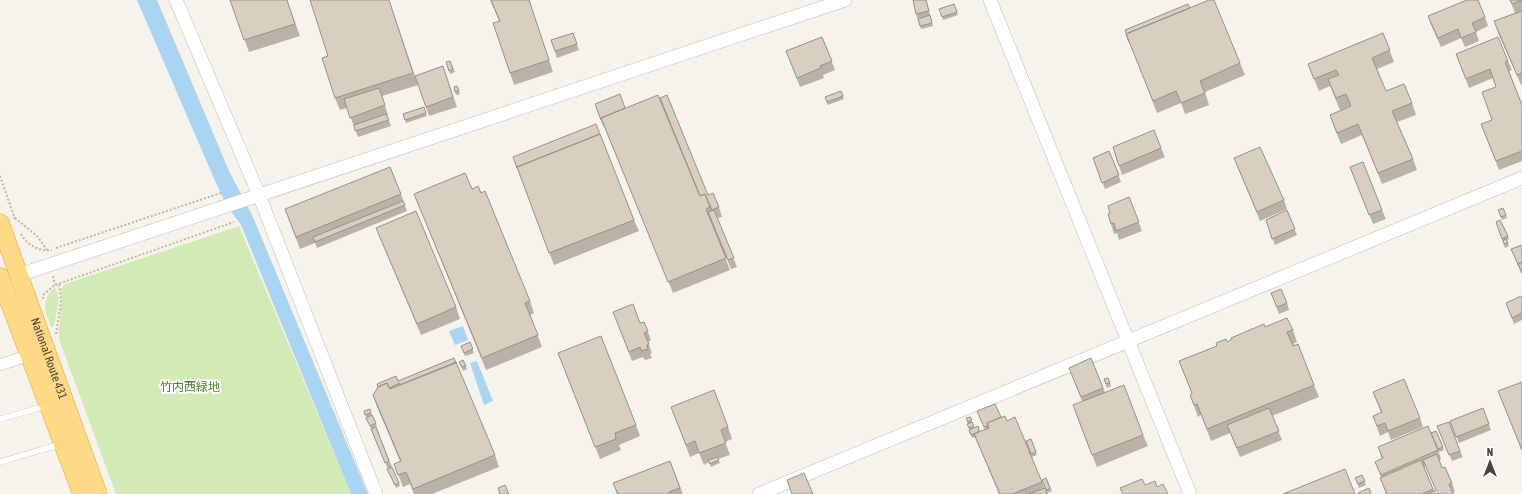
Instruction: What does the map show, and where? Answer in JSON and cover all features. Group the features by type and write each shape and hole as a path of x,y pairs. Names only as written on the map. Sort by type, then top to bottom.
{"highway":[{"name":"National Route 431","path":"11,222 19,275 98,494"},
{"name":"National Route 431","path":"0,278 82,494"}],"street":[{"path":"176,0 260,195 376,494"},
{"path":"19,275 845,0"},
{"path":"990,0 1190,494"},
{"path":"759,494 1522,178"},
{"path":"0,365 29,355"}],"lane":[{"path":"0,419 49,405"},
{"path":"0,462 63,443"}],"path":[{"path":"0,176 11,222 37,236 47,250"},
{"path":"20,230 22,236 31,246 47,250 221,193"},
{"path":"55,285 234,222"},
{"path":"55,336 61,301 59,283"}],"green space":[{"name":"竹内西緑地","path":"239,226 351,494 116,494 59,339 61,289 65,284"},
{"path":"55,287 59,299 54,327 51,327 45,306 47,297"}],"water":[{"path":"137,0 157,0 229,171 253,217 368,494 351,494 241,225 227,206 216,183"},
{"path":"463,326 468,340 455,345 449,331"},
{"path":"477,361 493,401 484,405 470,363"}],"building":[{"path":"230,0 287,0 295,24 244,40"},
{"path":"310,0 389,0 413,73 335,98 322,58 328,56"},
{"path":"491,0 529,0 549,60 510,73 493,23 500,21"},
{"path":"913,0 926,0 929,11 916,14"},
{"path":"1209,0 1214,0 1240,63 1200,81 1205,93 1181,103 1176,91 1153,101 1126,34"},
{"path":"1467,0 1478,0 1485,17 1472,23 1476,32 1461,38 1458,29 1438,38 1428,16"},
{"path":"1510,0 1522,0 1512,4"},
{"path":"954,4 957,12 942,17 939,9"},
{"path":"1188,4 1190,8 1126,34 1125,30"},
{"path":"1522,11 1522,73 1517,75 1494,21"},
{"path":"930,15 932,23 920,26 918,19"},
{"path":"573,33 577,44 555,51 551,40"},
{"path":"1383,33 1390,50 1372,58 1386,91 1404,84 1412,103 1392,111 1413,159 1378,173 1358,124 1337,133 1330,115 1351,106 1346,94 1336,98 1328,79 1339,75 1336,70 1314,79 1308,64"},
{"path":"822,37 832,61 820,66 821,68 797,78 786,51"},
{"path":"1498,37 1508,61 1505,62 1522,105 1522,151 1496,161 1481,124 1492,120 1482,92 1496,87 1490,69 1466,79 1456,54"},
{"path":"450,61 453,69 449,71 446,62"},
{"path":"443,66 453,97 426,107 415,76"},
{"path":"457,86 459,91 455,92 454,87"},
{"path":"379,88 385,105 350,118 344,99"},
{"path":"841,91 843,96 827,102 825,97"},
{"path":"620,94 625,108 601,118 601,120 595,104"},
{"path":"658,95 700,196 705,194 710,207 706,209 726,258 668,282 601,118"},
{"path":"667,95 708,195 713,193 719,207 712,210 705,194 700,196 660,98"},
{"path":"424,107 426,113 405,120 403,114"},
{"path":"386,114 389,120 355,131 354,125"},
{"path":"596,124 600,134 517,168 513,157"},
{"path":"1154,130 1161,148 1119,166 1113,147"},
{"path":"600,134 634,220 549,253 517,167"},
{"path":"1260,147 1284,200 1257,212 1234,158"},
{"path":"1109,151 1119,175 1102,183 1093,158"},
{"path":"1363,162 1382,210 1369,215 1350,167"},
{"path":"390,167 401,194 296,237 285,209"},
{"path":"465,173 472,189 478,186 481,193 485,191 530,301 525,303 538,335 482,358 414,194"},
{"path":"1129,197 1139,222 1116,231 1114,223 1111,224 1108,214 1110,213 1108,206"},
{"path":"403,201 405,205 315,242 313,237"},
{"path":"1503,208 1506,215 1501,217 1498,210"},
{"path":"714,210 734,258 728,260 708,212"},
{"path":"1287,210 1295,229 1272,239 1266,220"},
{"path":"416,211 456,307 417,324 376,228"},
{"path":"1500,220 1508,236 1502,239 1496,222"},
{"path":"1506,239 1508,243 1504,244 1503,240"},
{"path":"1522,245 1522,262 1518,264 1511,249"},
{"path":"1522,262 1522,273 1518,264"},
{"path":"1281,289 1287,303 1277,307 1271,293"},
{"path":"1521,296 1522,313 1512,318 1506,303"},
{"path":"633,304 640,323 644,322 648,331 644,333 649,344 647,345 648,349 641,351 640,347 629,352 613,312"},
{"path":"1287,318 1293,330 1287,332 1293,346 1298,344 1314,385 1207,429 1197,404 1194,405 1190,395 1192,393 1179,361 1217,346 1216,343 1226,339 1227,342 1232,339 1231,338 1264,324 1265,327"},
{"path":"601,336 636,425 615,433 616,439 595,447 558,353"},
{"path":"470,342 473,349 464,353 461,346"},
{"path":"454,358 456,363 400,385 400,383 389,388 387,383 378,387 377,384 396,376 398,381"},
{"path":"1091,358 1103,388 1081,397 1069,368"},
{"path":"463,360 466,366 462,367 459,362"},
{"path":"456,362 495,455 413,489 406,472 398,475 394,464 401,461 373,395 378,387 387,383 390,389"},
{"path":"1108,378 1110,383 1106,384 1104,379"},
{"path":"1404,379 1420,418 1388,431 1385,423 1377,426 1373,416 1382,412 1373,392"},
{"path":"1522,382 1522,450 1498,391"},
{"path":"1124,385 1143,435 1092,455 1073,405"},
{"path":"714,390 728,427 721,430 726,443 699,453 695,441 686,445 671,407"},
{"path":"995,404 1001,417 987,423 988,426 984,427 977,411"},
{"path":"1269,408 1279,431 1237,448 1227,425"},
{"path":"1483,408 1489,424 1456,437 1450,421"},
{"path":"370,409 371,413 365,415 364,411"},
{"path":"372,415 376,423 370,426 366,418"},
{"path":"1005,416 1007,421 1015,417 1042,482 1012,494 1000,494 974,434 989,428 987,423"},
{"path":"970,417 972,420 968,422 966,418"},
{"path":"972,422 974,426 969,428 967,424"},
{"path":"1449,422 1460,451 1449,455 1437,426"},
{"path":"978,426 979,431 971,435 969,430"},
{"path":"1428,426 1438,450 1381,475 1375,462 1383,458 1378,447"},
{"path":"376,427 389,461 385,463 371,429"},
{"path":"1436,431 1443,447 1438,449 1431,433"},
{"path":"1031,439 1036,452 1031,454 1026,441"},
{"path":"1437,454 1442,468 1445,467 1452,483 1449,484 1453,494 1427,494 1436,490 1423,460"},
{"path":"717,457 719,460 710,464 708,460"},
{"path":"1421,460 1433,489 1422,494 1387,494 1380,478"},
{"path":"670,461 680,488 669,492 670,494 618,494 613,483"},
{"path":"392,467 399,483 395,485 387,469"},
{"path":"1345,469 1355,494 1283,494"},
{"path":"804,473 813,494 792,494 787,480"},
{"path":"1362,475 1365,481 1358,484 1355,478"},
{"path":"1046,478 1050,488 1046,490 1042,480"},
{"path":"1142,479 1145,485 1155,481 1157,487 1163,484 1168,494 1123,494 1120,488"},
{"path":"505,485 509,494 500,494 498,488"},
{"path":"1045,488 1047,494 1029,494"},
{"path":"1369,488 1371,493 1358,494 1358,493"}]}
